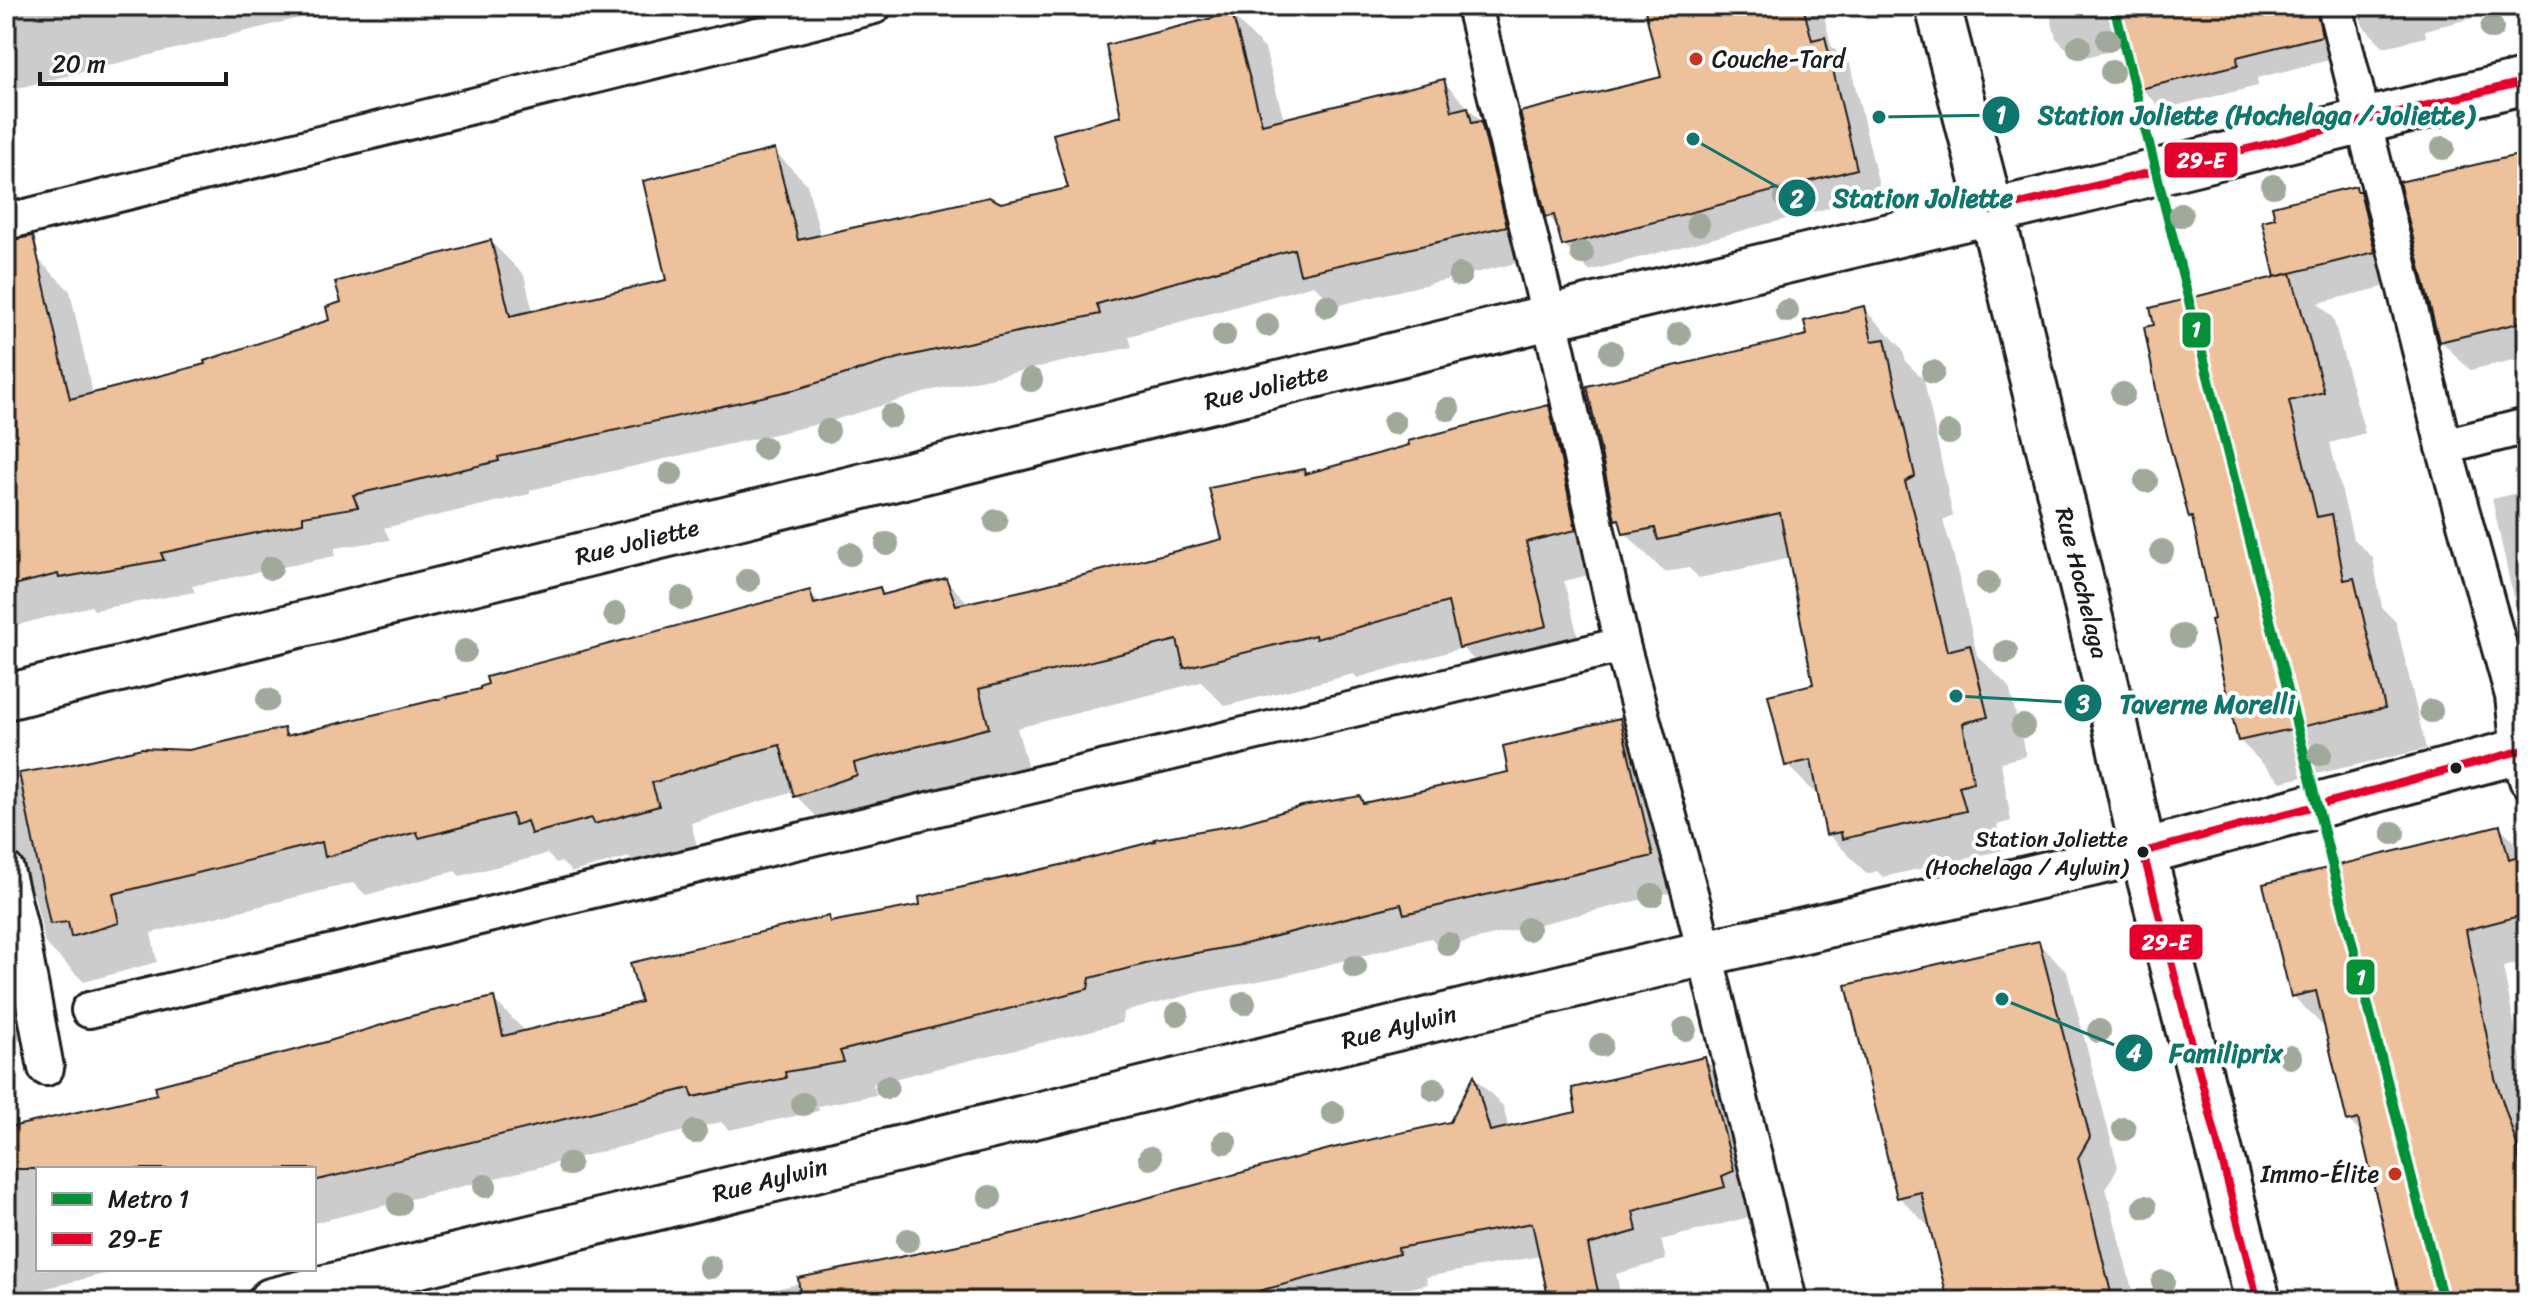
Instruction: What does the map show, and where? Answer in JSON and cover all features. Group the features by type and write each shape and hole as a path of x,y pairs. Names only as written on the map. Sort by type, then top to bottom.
{"street":[{"name":"Rue Hochelaga","path":"1938,6 2111,705 2143,852 2258,1301"},
{"name":"Rue Joliette","path":"6,697 1550,317 2527,81"},
{"name":"Rue Aylwin","path":"271,1301 1705,953 2524,760"}],"lane":[{"path":"6,222 874,6"},
{"path":"1474,6 1550,317 1622,645 1705,953 1789,1301"},
{"path":"2335,6 2444,447 2513,696 2524,760"},
{"path":"2444,447 2527,426"},
{"path":"89,1010 1622,645"},
{"path":"6,870 46,1068"}],"building":[{"path":"1644,6 1803,6 1812,40 1825,37 1857,169 1562,246 1554,215 1546,217 1520,112 1661,77"},
{"path":"2120,6 2316,6 2322,36 2237,57 2238,65 2140,89"},
{"path":"1232,13 1262,124 1444,79 1452,111 1468,107 1472,123 1481,121 1507,226 1300,274 1294,249 1097,304 1100,314 899,358 797,389 498,457 499,461 353,495 358,507 303,516 303,523 161,553 164,560 59,578 58,574 6,587 6,241 33,236 70,399 205,364 204,361 329,320 326,307 341,302 335,282 491,240 510,316 666,280 643,181 775,149 798,240 989,197 1001,203 1068,188 1053,134 1121,116 1106,45"},
{"path":"2527,153 2527,321 2439,342 2399,182"},
{"path":"2356,186 2360,191 2375,252 2275,277 2262,221 2275,218 2272,206"},
{"path":"2291,273 2324,392 2289,401 2317,517 2332,514 2344,580 2354,578 2385,708 2238,741 2192,517 2189,518 2159,404 2144,327 2154,325 2150,308"},
{"path":"1864,306 1872,341 1885,339 1915,476 1905,482 1947,651 1970,645 1988,717 1963,723 1973,782 1959,786 1966,811 1842,839 1841,832 1826,835 1811,760 1785,766 1768,695 1813,684 1780,513 1658,540 1655,528 1623,534 1619,519 1615,520 1587,386 1807,335 1804,321"},
{"path":"1549,405 1576,530 1526,542 1547,626 1459,648 1448,602 1316,639 1315,635 1184,668 1177,640 979,689 989,728 854,763 857,775 794,797 780,745 652,783 659,806 594,824 592,818 531,834 527,821 515,825 512,814 419,838 417,832 325,857 322,842 113,894 119,923 71,937 68,922 50,924 19,773 142,748 189,750 284,728 286,736 480,689 488,684 486,677 810,590 814,604 880,587 882,595 946,578 956,605 1030,589 1222,539 1209,488 1304,469 1305,474 1409,445 1408,441"},
{"path":"1620,718 1653,856 1404,914 1401,904 1245,944 1169,958 1090,978 1088,989 840,1051 844,1062 785,1072 786,1078 693,1097 690,1088 316,1181 316,1167 6,1169 6,1128 157,1094 155,1086 326,1042 411,1016 494,997 503,1036 641,1002 630,963 829,916 830,922 920,905 919,897 1074,862 1154,839 1240,824 1302,806 1360,796 1363,803 1508,772 1503,746"},
{"path":"2500,825 2509,859 2527,853 2527,914 2466,930 2495,1078 2516,1142 2527,1199 2527,1301 2401,1301 2358,1119 2347,1122 2316,991 2291,997 2263,884"},
{"path":"2039,941 2090,1137 2078,1158 2113,1301 1948,1301 1921,1192 1897,1198 1846,985"},
{"path":"1705,1057 1734,1171 1722,1176 1725,1187 1633,1211 1637,1231 1588,1245 1600,1301 1549,1301 1532,1223 1398,1248 1399,1254 1221,1301 801,1301 798,1278 1016,1233 1333,1148 1450,1122 1474,1075 1490,1131 1576,1112 1572,1088"}],"metro line":[{"name":"1","path":"2114,6 2443,1301"}],"transit line":[{"name":"29-E","path":"1991,211 2527,81"},
{"name":"29-E","path":"2258,1301 2143,852 2527,749"}],"place":[{"name":"Couche-Tard","path":"1696,59"},
{"name":"Station Joliette (Hochelaga / Joliette)","path":"1879,117"},
{"name":"Station Joliette","path":"1693,139"},
{"name":"Taverne Morelli","path":"1956,696"},
{"name":"Station Joliette (Hochelaga / Aylwin)","path":"2143,852"},
{"name":"Familiprix","path":"2002,999"},
{"name":"Immo-Élite","path":"2395,1174"}]}
